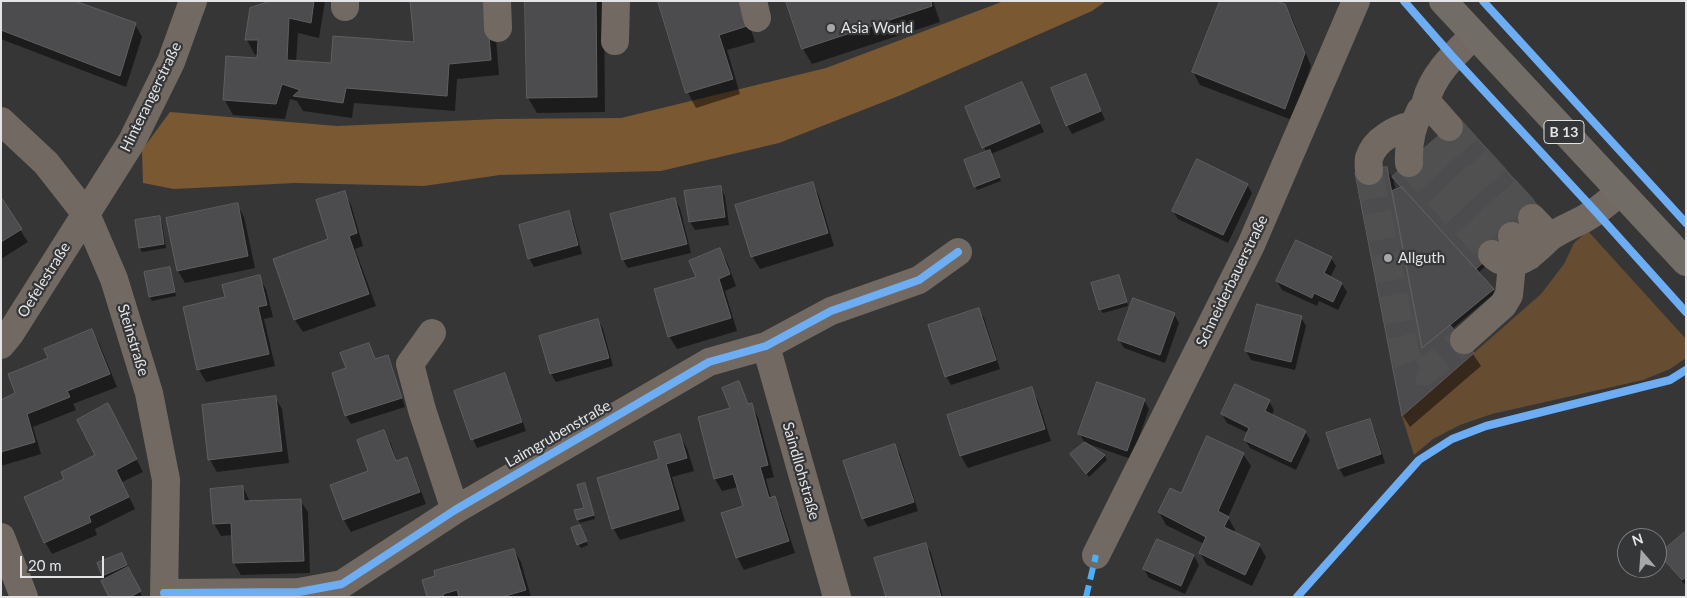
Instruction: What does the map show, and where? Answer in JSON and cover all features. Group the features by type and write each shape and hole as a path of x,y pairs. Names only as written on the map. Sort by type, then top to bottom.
{"main road":[{"name":"B 13","path":"1443,1 1686,262"}],"street":[{"name":"Hinterangerstraße","path":"86,214 132,141 171,62 193,1"},
{"path":"497,1 498,28"},
{"path":"615,40 616,1"},
{"name":"Schneiderbauerstraße","path":"1096,555 1251,245 1356,1"},
{"path":"1419,129 1428,92 1438,74 1452,56 1474,34"},
{"name":"Steinstraße","path":"1,121 46,163 86,214 114,279 149,394 166,480 164,595"},
{"path":"1369,170 1369,158 1377,145 1398,128 1449,127"},
{"path":"1464,340 1503,305 1509,295 1511,253 1541,228 1561,229 1582,220 1596,212 1620,192"},
{"name":"Oefelestraße","path":"1,344 10,334 86,214"},
{"name":"Laimgrubenstraße","path":"164,595 298,592 342,584 455,510 709,362 766,346 831,311 919,280 958,252"},
{"path":"432,333 410,364 422,410 455,510"},
{"name":"Saindllohstraße","path":"766,346 837,597"},
{"path":"1,538 24,597"}],"shaded area":[{"path":"1004,1 1106,1 1092,11 901,95 779,143 661,171 500,175 424,186 295,183 174,189 143,183 142,150 170,112 337,126 498,119 621,118 826,68"},
{"path":"1588,231 1686,339 1686,358 1670,369 1643,380 1492,414 1460,425 1433,439 1414,455 1402,416 1541,294 1564,264 1574,243"}],"building":[{"path":"1,1 75,1 136,23 120,76 1,30"},
{"path":"271,1 314,1 311,23 289,18 287,60 331,63 333,36 414,42 410,1 486,1 491,60 449,64 447,96 346,88 343,103 293,96 300,90 282,84 276,104 223,100 226,56 257,58 258,40 245,40 250,8"},
{"path":"525,1 596,1 597,97 527,98"},
{"path":"658,1 739,1 747,26 719,35 733,79 686,93"},
{"name":"Asia World","path":"786,1 931,1 932,6 802,49"},
{"path":"1220,1 1276,1 1285,4 1305,53 1285,109 1192,72"},
{"path":"1086,74 1101,111 1066,126 1051,88"},
{"path":"1022,82 1040,123 982,148 965,107"},
{"path":"1459,118 1541,209 1476,269 1392,177"},
{"path":"990,150 1000,177 974,187 964,160"},
{"path":"1197,159 1248,184 1223,235 1172,211"},
{"name":"Allguth","path":"1387,167 1422,348 1450,325 1474,353 1402,416 1355,173"},
{"path":"813,182 828,233 751,257 735,205"},
{"path":"721,186 725,217 689,222 684,191"},
{"path":"1402,187 1494,289 1422,348 1392,191"},
{"path":"345,191 357,233 349,236 369,294 294,320 273,259 328,239 316,200"},
{"path":"1,197 22,229 1,242"},
{"path":"675,198 687,244 622,260 610,214"},
{"path":"238,203 248,256 177,271 166,218"},
{"path":"569,211 578,245 528,259 519,225"},
{"path":"160,216 164,244 139,248 135,220"},
{"path":"1296,240 1332,257 1324,273 1342,283 1333,302 1314,293 1312,298 1276,281"},
{"path":"720,248 730,274 719,279 731,318 668,337 654,289 696,277 689,261"},
{"path":"170,267 175,292 149,297 144,272"},
{"path":"260,275 267,305 258,307 269,354 197,370 183,307 225,297 222,285"},
{"path":"1119,275 1127,302 1099,310 1091,283"},
{"path":"1133,298 1175,313 1160,355 1118,340"},
{"path":"1257,304 1302,316 1291,362 1245,351"},
{"path":"979,308 996,360 945,377 928,325"},
{"path":"598,319 609,358 550,374 539,336"},
{"path":"92,329 110,374 67,391 70,397 27,414 35,442 1,452 1,400 15,393 8,374 48,358 44,349"},
{"path":"369,343 375,359 388,355 402,398 345,416 332,373 346,368 340,353"},
{"path":"505,373 522,422 471,440 454,391"},
{"path":"739,381 748,404 752,403 768,465 760,467 769,498 775,496 789,541 736,558 721,513 743,506 733,474 714,479 698,417 730,408 722,388"},
{"path":"1097,382 1145,399 1127,451 1078,434"},
{"path":"1235,384 1270,400 1265,411 1306,431 1291,462 1244,440 1249,428 1221,414"},
{"path":"1032,387 1045,429 960,456 947,415"},
{"path":"276,396 282,451 208,460 202,405"},
{"path":"108,403 137,459 116,470 129,497 89,516 91,522 44,543 24,497 64,479 61,472 95,455 77,420"},
{"path":"1370,419 1381,454 1338,469 1326,433"},
{"path":"384,430 396,461 407,457 420,492 343,520 330,485 368,471 357,440"},
{"path":"680,434 687,458 666,464 679,509 612,529 597,478 659,459 654,442"},
{"path":"1207,436 1244,453 1218,511 1229,517 1224,527 1260,544 1245,575 1199,553 1206,537 1158,512 1170,488 1181,493"},
{"path":"1085,442 1105,455 1086,474 1070,454"},
{"path":"895,444 914,502 862,519 843,461"},
{"path":"585,483 594,515 577,520 574,510 584,508 577,485"},
{"path":"243,486 244,501 301,499 304,561 233,563 231,523 213,524 210,489"},
{"path":"580,525 587,541 577,545 571,528"},
{"path":"1686,531 1686,577 1682,580 1667,563 1667,547"},
{"path":"1157,539 1194,555 1181,586 1143,569"},
{"path":"926,543 941,597 886,597 874,558"},
{"path":"514,549 526,590 502,597 459,597 457,590 443,594 444,597 427,597 422,580 435,576 434,571"},
{"path":"122,553 127,565 102,576 97,563"},
{"path":"128,567 141,591 130,597 109,597 101,581"}],"tunnel":[{"path":"1449,127 1532,218"},
{"path":"1428,145 1512,236"},
{"path":"1409,163 1492,254"},
{"path":"1369,171 1406,357 1411,368 1423,372 1464,340"}],"marked path":[{"path":"1086,597 1096,555"}],"cycle path":[{"path":"1404,1 1686,312"},
{"path":"1483,1 1686,223"},
{"path":"164,593 299,592 342,584 455,510 709,362 766,346 831,311 919,280 958,252"},
{"path":"1297,597 1419,460 1452,439 1486,426 1670,380 1686,370"}],"place":[{"name":"Asia World","path":"831,28"},
{"name":"Allguth","path":"1388,258"}]}
